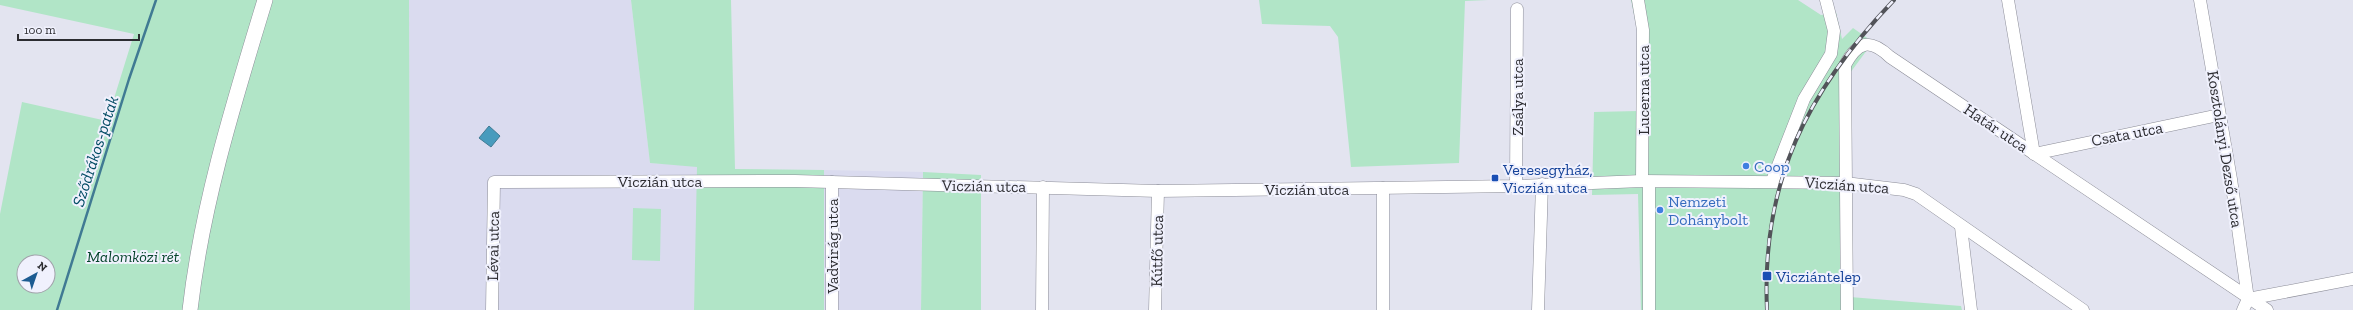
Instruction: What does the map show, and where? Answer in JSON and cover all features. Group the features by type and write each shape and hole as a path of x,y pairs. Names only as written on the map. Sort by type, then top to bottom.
{"main road":[{"path":"190,310 206,210 233,107 265,0"}],"street":[{"name":"Lucerna utca","path":"1638,0 1643,30 1649,310"},
{"path":"1772,181 1804,99 1831,54 1834,31 1826,0"},
{"path":"2008,0 2034,154"},
{"name":"Kosztolányi Dezső utca","path":"2200,0 2219,115 2245,304"},
{"name":"Zsálya utca","path":"1516,186 1517,9"},
{"name":"Határ utca","path":"1845,183 1845,65 1858,47 1863,44 1874,45 2034,154 2245,304 2267,310"},
{"name":"Csata utca","path":"2034,154 2219,115"},
{"name":"Viczián utca","path":"494,182 832,182 1158,191 1516,186 1646,181 1772,181 1845,183 1909,191 2083,310"},
{"name":"Lévai utca","path":"492,310 494,182"},
{"name":"Vadvirág utca","path":"832,182 832,310"},
{"path":"1845,183 1847,310"},
{"path":"1538,310 1542,184"},
{"path":"1042,310 1044,187"},
{"path":"1383,188 1383,310"},
{"name":"Kútfő utca","path":"1155,310 1158,191"},
{"path":"1961,227 1971,310"},
{"path":"2245,304 2353,279"}],"shaded area":[{"path":"409,0 631,0 650,163 698,166 694,310 410,310"},
{"path":"824,170 923,172 921,310 824,310"}],"green space":[{"name":"Malomközi rét","path":"0,0 409,0 410,310 0,310 0,214 22,102 107,121 134,34 0,5"},
{"path":"631,0 731,0 735,169 824,170 824,310 694,310 697,167 650,163"},
{"path":"1259,0 1488,0 1465,1 1459,163 1351,167 1338,37 1330,26 1262,24"},
{"path":"1631,0 1798,0 1821,15 1836,12 1842,39 1853,28 1873,42 1850,73 1850,297 1961,306 1962,310 1641,310 1638,194 1592,195 1594,112 1638,111 1637,29"},
{"path":"923,172 981,175 981,310 921,310"},
{"path":"633,208 661,209 660,261 632,260"}],"water":[{"path":"489,126 500,136 491,147 479,138"}],"waterway":[{"name":"Sződrákos-patak","path":"57,310 129,79 156,0"}],"railway":[{"path":"1767,310 1767,264 1772,220 1782,180 1796,141 1814,104 1837,69 1863,34 1894,0"}],"place":[{"name":"Coop","path":"1746,166"},
{"name":"Veresegyház, Viczián utca","path":"1495,178"},
{"name":"Nemzeti Dohánybolt","path":"1660,210"},
{"name":"Vicziántelep","path":"1767,276"}]}
